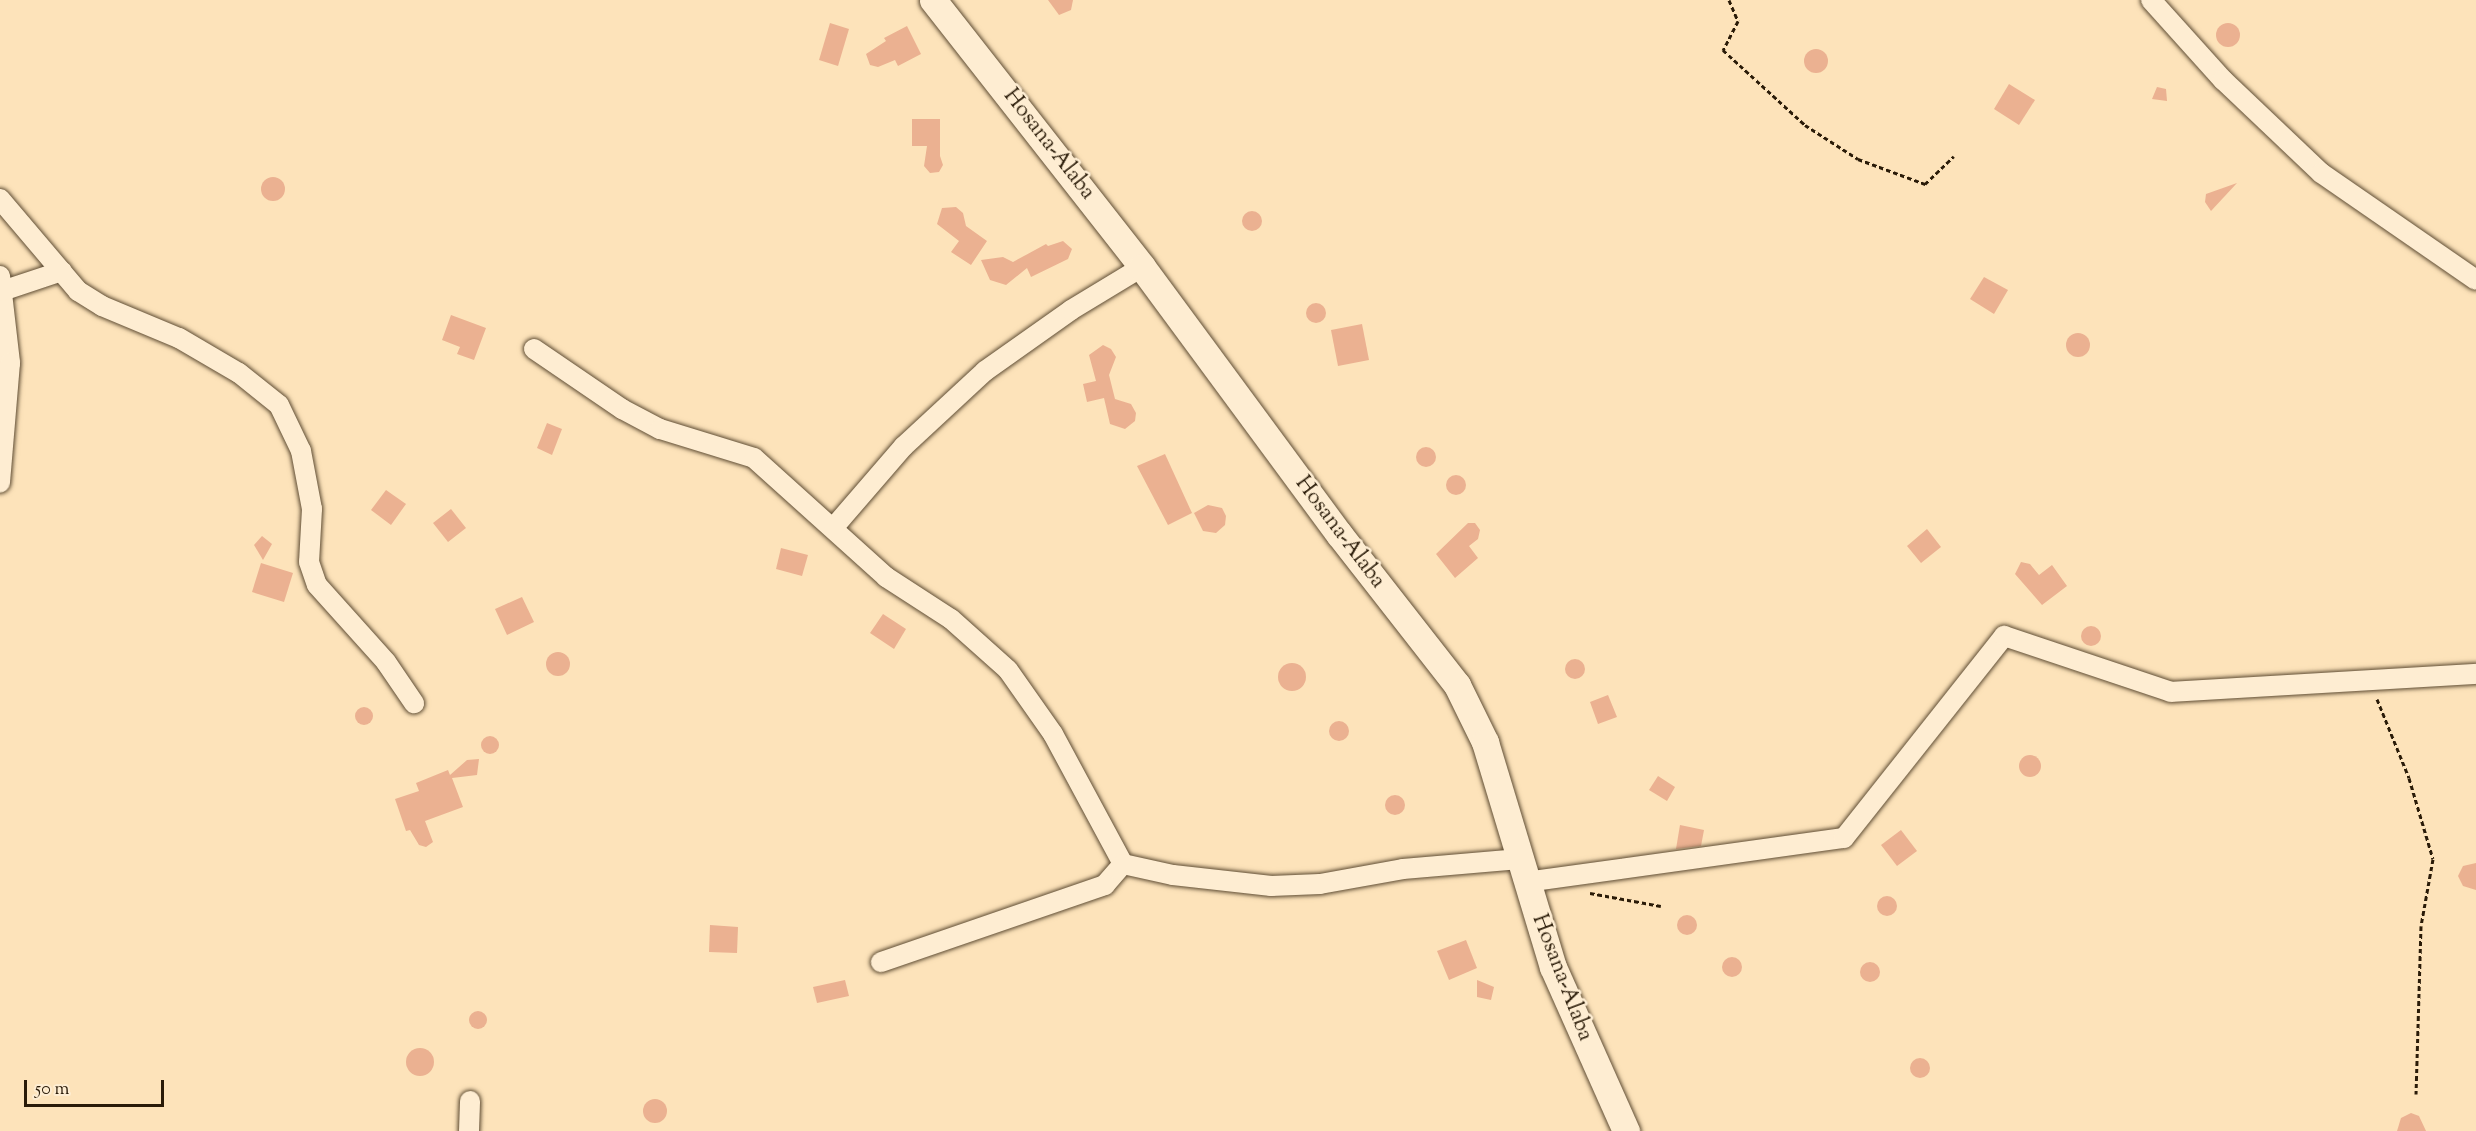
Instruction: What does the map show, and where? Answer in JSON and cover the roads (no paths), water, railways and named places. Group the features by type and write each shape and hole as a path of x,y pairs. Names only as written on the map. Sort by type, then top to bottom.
{"main road":[{"name":"Hosana-Alaba","path":"933,0 1142,267 1339,534 1457,685 1485,742 1553,967 1626,1131"}],"street":[{"path":"2151,0 2223,80 2321,173 2476,280"},
{"path":"0,199 78,291 94,301 179,338 239,373 279,405 301,451 312,508 309,562 316,585 386,662 414,703"},
{"path":"834,527 904,446 986,371 1071,310 1142,267"},
{"path":"0,483 10,363 1,284 62,271"},
{"path":"534,349 622,409 660,429 754,458 834,527 886,577 951,619 1008,670 1053,734 1123,864 1173,875 1271,886 1320,884 1403,869 1523,871 1844,838 2004,636 2171,692 2476,674"},
{"path":"881,962 1105,885 1123,864"},
{"path":"469,1131 470,1101"}]}
